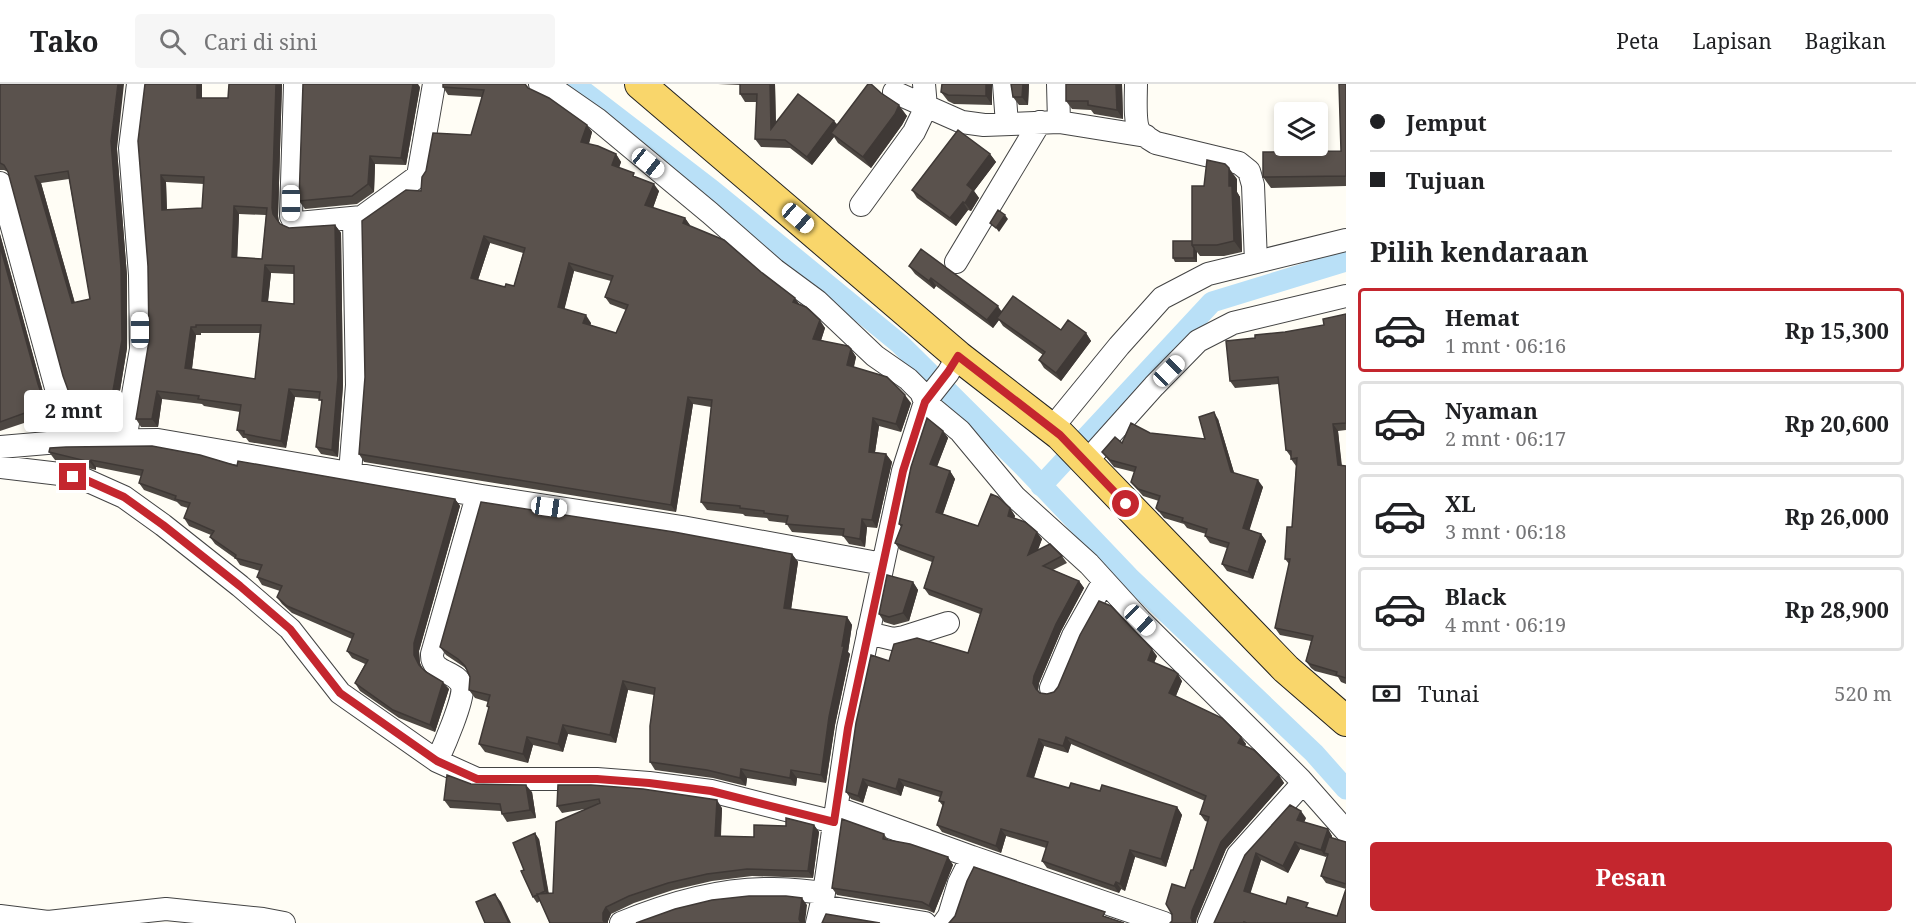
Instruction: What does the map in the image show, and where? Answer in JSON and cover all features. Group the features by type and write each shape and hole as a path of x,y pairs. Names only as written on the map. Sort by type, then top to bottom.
{"main road":[{"path":"640,84 953,364 1056,432 1286,669 1346,721"}],"street":[{"path":"125,440 141,349 140,275 130,148 138,84"},
{"path":"295,84 291,216 294,222 298,223 362,217 418,176 434,84"},
{"path":"540,84 561,94 597,119 775,270 817,301 875,356 908,379 960,430 1015,497 1089,564 1140,620 1303,783 1346,831"},
{"path":"861,205 914,132 926,107 924,84"},
{"path":"1004,84 1007,124"},
{"path":"956,262 1050,122 1058,84"},
{"path":"1136,84 1137,125 1146,136 1156,143 1239,163 1249,171 1253,185 1256,262"},
{"path":"894,92 962,122 984,125 1050,122 1146,136"},
{"path":"0,183 56,388 75,441"},
{"path":"350,473 357,385 354,218"},
{"path":"1056,432 1119,346 1162,298 1208,274 1346,240"},
{"path":"1084,460 1198,341 1233,323 1346,296"},
{"path":"820,907 848,728 903,471 927,398 953,364"},
{"path":"0,447 75,441 158,440 477,495 682,527 883,564"},
{"path":"0,466 77,478 124,497 206,559 290,629 340,693 437,761 477,779 597,779 649,783 711,791 835,815 972,857 1164,923"},
{"path":"437,761 455,716 462,688 460,681 436,667 432,654 477,495"},
{"path":"1051,688 1073,636 1104,581"},
{"path":"868,633 893,639 948,623"},
{"path":"1209,923 1238,855 1303,783"},
{"path":"944,923 949,915 958,883 972,857"},
{"path":"621,923 655,909 697,897 772,889 820,907 925,923"},
{"path":"0,916 48,922 166,909 284,923"}],"building":[{"path":"0,84 118,84 111,141 121,268 122,340 108,419 79,420 63,376 8,172 0,163","holes":["68,171 90,299 72,303 35,176"]},
{"path":"145,84 197,84 197,98 228,98 229,84 276,84 273,214 280,224 289,228 335,225 338,377 332,450 316,447 322,400 319,400 320,392 289,389 281,441 244,434 244,431 237,430 241,405 198,399 199,396 157,391 152,419 136,419 149,341 148,266 138,141","holes":["161,175 204,177 202,208 162,210","234,206 267,208 262,259 232,257","265,265 294,266 294,304 262,301","196,325 261,325 255,379 185,368 191,327 196,327"]},
{"path":"303,84 413,84 401,158 370,156 368,184 352,196 299,201"},
{"path":"443,84 525,84 528,88 549,98 587,125 581,142 616,154 612,165 654,184 645,205 685,218 683,223 724,240 795,298 793,302 806,307 820,320 813,339 848,346 851,349 847,365 887,377 905,395 896,424 873,418 869,452 886,454 872,520 862,519 860,539 843,536 844,529 786,524 788,516 740,508 740,506 701,502 712,400 688,397 671,505 359,454 365,377 362,221 406,190 421,191 422,177 426,171 433,133 471,135 484,90 443,87","holes":["484,236 525,248 514,286 506,284 505,287 471,278","569,263 613,276 605,297 628,305 616,333 583,323 586,315 558,307"]},
{"path":"740,84 770,84 771,129 798,94 834,121 807,157 785,140 755,139 757,94 740,94"},
{"path":"868,84 899,105 895,114 863,157 831,133"},
{"path":"942,84 986,84 986,96 948,95 941,92"},
{"path":"1011,84 1023,84 1022,97 1013,97"},
{"path":"1066,84 1116,84 1117,110 1088,105 1088,101 1066,101"},
{"path":"1339,84 1346,84 1346,176 1263,177 1263,152 1274,152 1274,156 1328,156 1328,151 1341,151"},
{"path":"958,130 990,154 967,185 973,190 965,203 963,202 950,218 912,190"},
{"path":"1207,160 1225,164 1229,168 1234,241 1217,245 1192,245 1192,186 1204,186"},
{"path":"998,210 1005,215 996,228 990,223"},
{"path":"1173,241 1192,241 1194,258 1173,258"},
{"path":"0,246 38,384 51,421 37,422 33,410 0,422"},
{"path":"921,249 998,306 987,320 931,278 929,281 909,266"},
{"path":"1013,296 1061,330 1068,320 1086,333 1056,373 1039,360 1045,352 997,318"},
{"path":"1346,314 1346,423 1333,424 1338,465 1346,466 1346,678 1336,675 1337,672 1306,661 1313,636 1275,628 1290,559 1285,559 1287,527 1292,527 1297,458 1291,459 1291,451 1286,450 1278,377 1230,381 1226,341 1324,325 1323,319"},
{"path":"1214,412 1231,472 1258,480 1243,528 1261,534 1248,572 1222,564 1229,543 1205,536 1207,529 1182,521 1183,518 1159,511 1156,508 1160,496 1138,489 1131,482 1136,467 1110,460 1102,452 1115,437 1122,443 1131,423 1150,433 1205,439 1199,417"},
{"path":"927,418 943,431 930,464 950,471 936,512 978,526 991,494 998,497 1010,508 1008,516 1025,522 1037,532 1028,555 1050,544 1062,556 1043,566 1079,581 1056,624 1034,676 1033,683 1036,689 1040,693 1047,694 1054,692 1058,687 1080,635 1099,601 1111,606 1152,649 1148,660 1178,674 1169,693 1222,718 1241,737 1238,743 1254,750 1279,775 1221,842 1192,911 1193,923 1170,923 1172,914 1166,904 1172,884 1185,888 1191,870 1193,870 1209,817 1200,814 1206,796 1066,737 1063,746 1039,739 1027,776 1069,788 1071,783 1100,791 1102,785 1177,807 1161,859 1130,850 1120,884 1116,882 1114,886 1042,861 1048,842 1001,829 996,846 937,825 944,802 939,801 942,792 899,779 896,789 863,779 858,796 846,792 856,723 871,655 889,661 894,644 917,638 968,653 982,609 924,588 934,557 895,543 902,525 899,524 911,467"},
{"path":"152,446 200,455 237,466 238,461 455,499 414,643 414,655 419,665 443,682 430,725 393,710 355,683 368,660 347,651 354,634 287,606 277,597 282,586 257,577 262,565 235,558 236,555 210,537 214,531 184,518 190,503 139,483 143,470 91,460 90,462 49,452 50,448 66,447"},
{"path":"481,502 674,532 792,554 784,608 847,617 821,775 791,770 790,778 741,769 740,778 707,770 650,762 650,726 655,688 623,681 610,735 563,725 558,744 527,737 523,754 479,744 490,695 469,690 470,677 465,666 440,647"},
{"path":"887,575 913,582 903,613 889,617 879,614"},
{"path":"447,775 471,784 526,785 530,810 502,814 500,804 444,800"},
{"path":"558,785 643,789 717,800 715,836 754,837 754,825 786,826 786,818 814,825 808,871 747,869 707,874 668,883 629,896 606,907 603,913 605,923 550,923 537,894 553,893 556,822 600,803 599,799 557,806"},
{"path":"1290,805 1301,811 1297,820 1328,829 1321,850 1295,842 1283,866 1256,853 1244,891 1286,904 1288,897 1308,903 1306,907 1337,916 1346,889 1346,923 1214,923 1245,855"},
{"path":"842,819 884,834 883,839 910,844 948,857 929,906 922,902 832,888"},
{"path":"535,833 545,891 533,897 521,871 524,870 513,843"},
{"path":"1329,837 1346,842 1346,884 1321,876 1328,854 1324,853"},
{"path":"974,867 1105,912 1103,916 1124,923 949,923 955,916"},
{"path":"495,894 509,923 485,923 476,902"},
{"path":"749,896 802,898 799,919 801,923 636,923 675,909 712,900"},
{"path":"826,914 880,923 822,923"}],"waterway":[{"path":"574,84 712,190 900,344 1026,469 1129,577 1314,753 1346,789"},
{"path":"1041,486 1212,302 1346,261"}],"route":[{"path":"73,477 86,480 124,497 163,525 290,629 340,693 437,761 477,779 597,779 711,791 834,822 848,728 903,471 925,402 958,356 1060,435 1126,504"}]}
